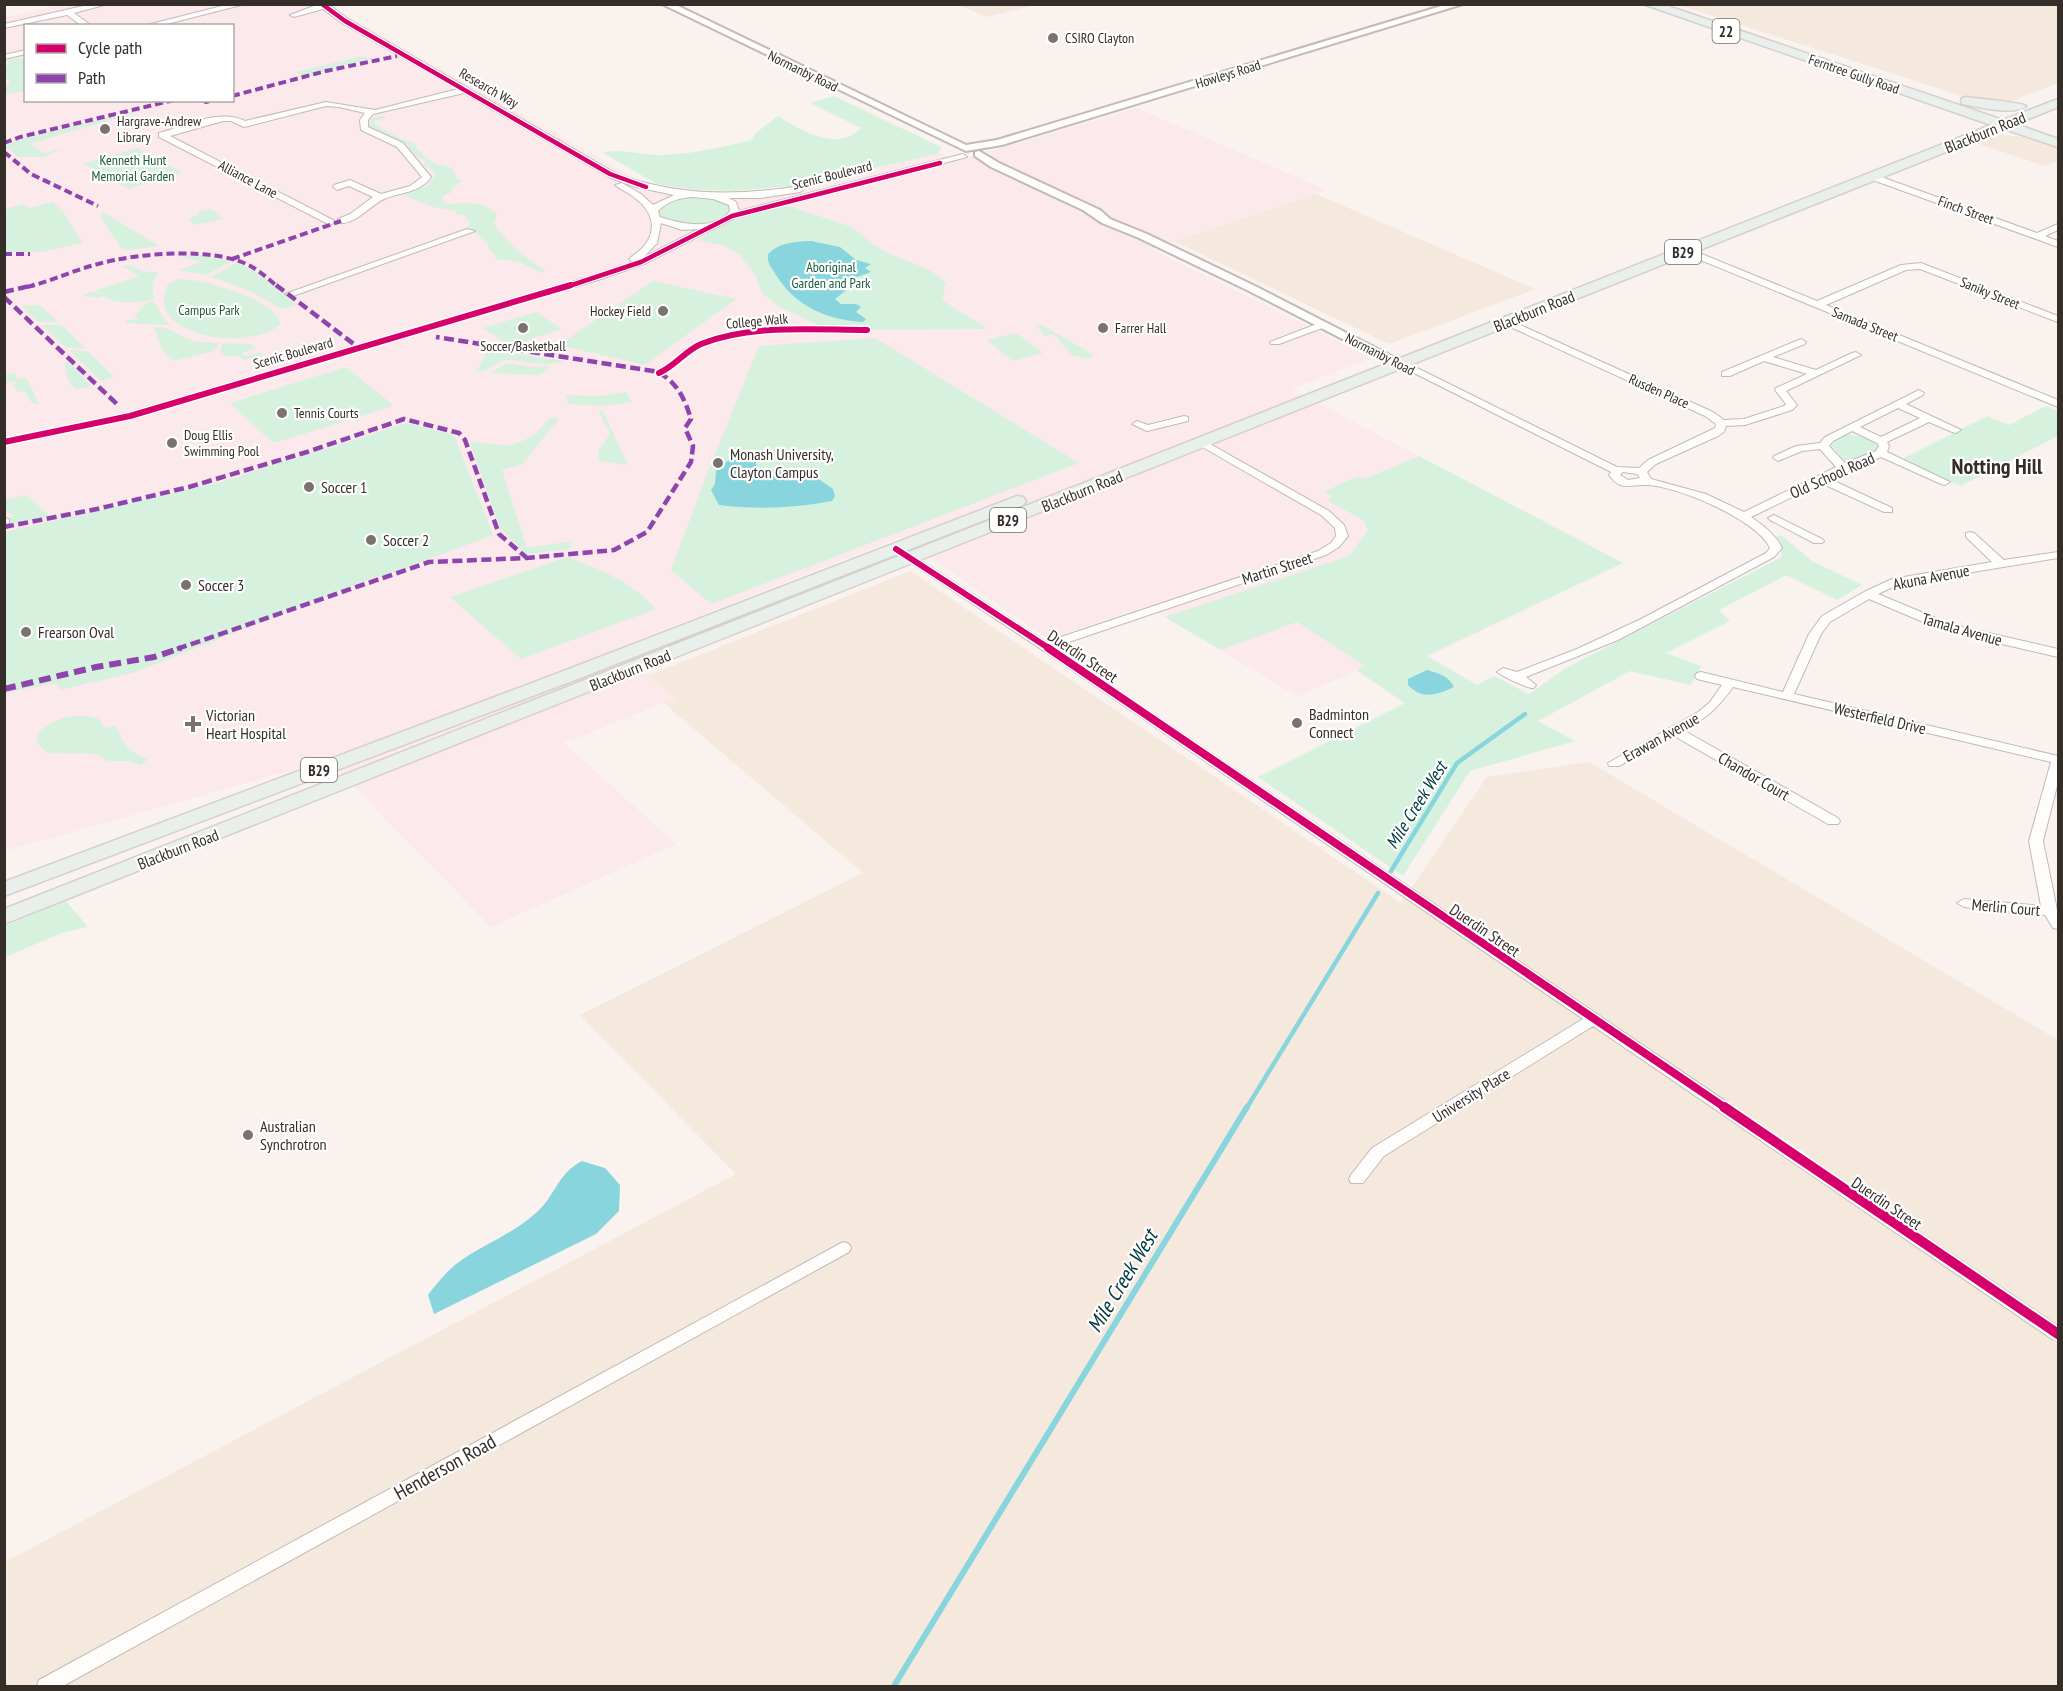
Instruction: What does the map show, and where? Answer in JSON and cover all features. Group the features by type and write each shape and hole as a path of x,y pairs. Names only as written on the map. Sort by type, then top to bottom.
{"main road":[{"name":"Ferntree Gully Road","path":"1649,4 1999,122 2050,134 2058,143"},
{"name":"Ferntree Gully Road","path":"1671,4 1960,100 1999,122"},
{"name":"Blackburn Road","path":"4,916 1203,443 1394,361 1507,322 1679,248 1873,177 1999,122 2020,106 2058,90"},
{"path":"1960,100 1997,106 2020,106"},
{"name":"Blackburn Road","path":"4,890 1394,361 1999,122 2040,111 2058,103"},
{"path":"2040,111 2041,122 2050,134"},
{"path":"1999,122 2050,134"},
{"path":"69,864 87,884"},
{"path":"47,873 67,892"}],"street":[{"path":"4,26 105,4"},
{"name":"Research Way","path":"309,4 321,7 534,132 635,194 654,215"},
{"name":"Normanby Road","path":"666,4 939,137 962,152 1086,208 1116,226 1143,236 1617,471 1616,477 1623,482 1632,484 1642,476"},
{"name":"Howleys Road","path":"962,152 1459,4"},
{"path":"156,24 239,5"},
{"path":"294,15 321,7"},
{"path":"68,12 85,24"},
{"path":"4,57 24,52"},
{"path":"341,221 358,214 380,197 422,183 427,177 403,148 364,128 364,120 371,112 462,91"},
{"name":"Alliance Lane","path":"330,222 162,135 228,118 244,124 330,103 371,112"},
{"name":"Howleys Road","path":"979,154 998,143"},
{"name":"Normanby Road","path":"962,152 974,149 995,165"},
{"name":"Research Way","path":"565,151 626,181 690,195"},
{"name":"Scenic Boulevard","path":"4,442 130,416 586,280 641,262 732,216 962,152"},
{"name":"Scenic Boulevard","path":"690,195 760,195 876,175"},
{"name":"Finch Street","path":"1873,177 2058,244"},
{"path":"337,187 350,183 380,197"},
{"path":"690,195 670,199 657,205 654,215 682,227 713,225"},
{"path":"716,196 733,204 735,211 732,216"},
{"name":"Scenic Boulevard","path":"586,280 643,253 656,236 654,215"},
{"path":"2038,236 2058,227"},
{"path":"290,294 470,231"},
{"name":"Samada Street","path":"1679,248 2058,404"},
{"name":"Saniky Street","path":"1817,305 1904,267 1922,266 2058,319"},
{"name":"Rusden Place","path":"1507,322 1709,414 1722,423"},
{"path":"1275,342 1322,325"},
{"path":"1726,374 1801,342"},
{"path":"1517,676 1553,665 1770,555 1776,548 1768,536 1743,517 1708,497 1642,476 1652,462 1714,434 1720,430 1722,423 1745,422 1788,408 1792,405 1780,390 1856,355"},
{"path":"1764,358 1816,373"},
{"name":"Old School Road","path":"1778,458 1800,448 1823,446 1829,439 1919,393"},
{"path":"1897,404 1956,430"},
{"path":"1881,447 1929,418"},
{"path":"1137,424 1147,428 1185,419"},
{"name":"Old School Road","path":"1743,517 1822,479 1881,447 1853,428"},
{"name":"Martin Street","path":"1045,646 1322,553 1335,545 1342,536 1340,528 1324,513 1203,443"},
{"path":"1823,446 1843,468"},
{"path":"1881,447 1945,482"},
{"path":"1822,479 1888,510"},
{"path":"1774,518 1818,541"},
{"path":"1768,536 1794,528"},
{"path":"1970,535 2001,564"},
{"name":"Duerdin Street","path":"896,549 1045,646 2058,1334"},
{"name":"Akuna Avenue","path":"1786,696 1815,634 1827,619 1868,594 1896,581 2058,555"},
{"name":"Tamala Avenue","path":"1868,594 1946,627 2058,653"},
{"path":"1503,672 1517,676 1530,685"},
{"name":"Westerfield Drive","path":"1701,676 2058,760"},
{"name":"Erawan Avenue","path":"1614,763 1702,715 1714,705 1730,683"},
{"name":"Chandor Court","path":"1675,731 1833,820"},
{"path":"2058,760 2036,842 2049,911 2058,925"},
{"name":"Merlin Court","path":"1964,903 2049,911"},
{"name":"University Place","path":"1357,1179 1378,1152 1593,1019"},
{"name":"Henderson Road","path":"46,1686 843,1248"}],"shaded area":[{"name":"Monash University, Clayton Campus","path":"62,5 328,5 647,185 690,192 750,193 788,189 941,153 958,161 1137,108 1326,190 1151,249 1372,358 1291,389 1623,563 1429,656 1515,707 1405,704 1357,671 1297,696 1146,606 1048,639 901,537 614,649 676,698 564,743 676,844 491,927 328,760 5,851 5,17"},
{"path":"958,5 1034,5 987,17"},
{"path":"1679,5 2058,5 2058,83 2011,101 1965,97"},
{"path":"1992,134 2025,137 2058,148 2058,161 2045,166 1973,142"},
{"path":"1316,194 1535,289 1389,344 1174,241"},
{"path":"910,571 1401,903 1487,777 1589,762 2058,1040 2058,1686 5,1686 5,1562 736,1174 580,1015 863,873 637,680"}],"green space":[{"path":"359,57 373,58 304,77 296,72"},
{"path":"20,58 24,60 24,92 8,94 5,91 5,86 11,83 5,77 5,68 10,63 5,60"},
{"path":"834,96 941,147 938,154 798,185 734,191 689,189 657,184 603,153 616,151 663,155 719,148 752,140 756,133 778,116 808,133 830,139 841,139 861,128 810,103"},
{"path":"141,111 29,144 45,153 63,148 45,157 18,157 5,146 20,139"},
{"path":"383,115 385,118 375,121 376,124 397,137 417,144 416,148 429,160 451,168 457,179 462,181 451,189 452,192 443,196 443,201 447,204 480,205 492,210 497,214 494,224 506,239 523,255 546,271 543,273 519,262 496,259 488,248 488,244 468,226 471,222 466,220 467,216 456,214 456,211 433,207 403,195 425,187 435,177 433,170 423,165 426,161 408,151 409,145 368,127 371,119"},
{"name":"Kenneth Hunt Memorial Garden","path":"137,148 182,172 128,189 84,164"},
{"path":"698,197 725,202 731,209 729,215 720,222 692,226 673,223 660,216 659,211 675,200"},
{"path":"53,202 63,212 83,243 41,252 5,252 5,209 24,204 29,208"},
{"name":"Aboriginal Garden and Park","path":"782,204 849,226 884,251 939,276 946,283 942,300 987,329 828,330 778,306 762,293 756,277 740,255 723,245 697,240 732,221"},
{"path":"211,209 224,219 194,225 188,218 200,215 197,212"},
{"path":"103,212 159,246 129,250 121,248 100,216"},
{"path":"181,255 205,256 232,261 206,275 179,270 202,262"},
{"path":"237,263 256,272 298,305 282,309 250,291 211,277"},
{"path":"129,265 143,271 159,273 152,283 154,299 127,302 114,301 103,296 99,298 83,296 90,292 103,293 94,291 139,276 123,266"},
{"name":"Campus Park","path":"180,279 204,282 254,299 277,315 280,324 266,333 225,338 203,335 184,328 170,317 164,302 168,284"},
{"name":"Hockey Field","path":"653,281 736,299 645,365 559,345"},
{"path":"153,301 169,325 125,323 127,320 138,320 134,317 144,306"},
{"path":"40,305 58,322 38,322 21,306"},
{"name":"Soccer/Basketball","path":"536,312 562,329 509,346 483,328"},
{"path":"41,325 62,325 86,349 65,347"},
{"path":"1036,325 1042,325 1094,355 1090,359 1073,356 1053,334 1045,336"},
{"path":"155,327 171,330 195,341 220,343 214,351 173,361 170,358 173,357 169,357 161,348"},
{"path":"1016,333 1043,353 1013,361 987,340"},
{"path":"875,338 1079,463 711,604 671,570 759,346"},
{"path":"223,343 251,344 256,348 242,353 246,356 260,352 263,354 244,360 236,355 228,357 220,352"},
{"path":"489,349 564,361 542,364 507,360 485,371 476,372"},
{"path":"69,350 89,352 114,377 101,381"},
{"path":"68,362 92,386 76,389 73,386 67,374 65,363"},
{"path":"506,363 532,367 551,366 540,375 491,373"},
{"path":"347,368 392,404 391,407 272,442 230,403"},
{"path":"14,373 18,379 26,377 39,404 32,403 24,391 17,392 13,385 17,384 15,381 5,383 5,375"},
{"path":"626,392 632,402 602,406 569,404 565,395 600,396"},
{"path":"2046,406 2058,411 2058,436 1961,486 1902,459 1987,416 2009,425"},
{"path":"602,409 628,465 599,461 598,451 610,434 599,412"},
{"path":"555,417 558,420 522,464 502,470 527,548 572,541 570,549 526,554 500,528 470,443 511,445 533,435 547,421"},
{"path":"407,423 454,435 493,535 380,577 377,576 136,672 60,690 56,683 5,693 5,532 229,480 291,458"},
{"path":"1846,434 1868,438 1881,447 1871,456 1848,464 1831,445"},
{"path":"1419,456 1623,563 1426,656 1477,685 1494,676 1529,694 1566,668 1782,557 1780,542 1775,537 1781,535 1812,561 1862,585 1837,600 1786,575 1719,610 1730,621 1666,653 1701,666 1691,685 1630,671 1538,721 1575,741 1470,771 1403,876 1258,777 1405,703 1357,670 1365,666 1297,622 1221,650 1165,617 1349,556 1368,530 1363,520 1327,500 1332,497 1324,492 1358,476 1365,479"},
{"path":"26,495 50,516 7,525 13,515 5,511 5,500"},
{"path":"567,557 626,584 656,609 521,659 450,597"},
{"path":"75,716 99,719 104,728 116,726 127,747 148,759 141,765 129,761 108,761 97,754 47,753 38,744 37,734 45,727 64,718"},
{"path":"66,901 88,927 64,932 5,957 5,926"}],"water":[{"path":"811,241 840,247 856,260 871,264 865,268 871,272 840,283 849,288 835,299 841,304 856,304 861,307 856,312 866,319 863,322 837,318 813,309 793,295 776,275 769,263 768,254 783,245"},
{"path":"732,457 747,457 756,461 756,467 765,470 804,469 833,489 835,496 832,501 790,507 761,508 719,505 711,490 715,484 716,471"},
{"path":"1427,670 1446,678 1454,687 1430,695 1413,690 1408,685 1408,679"},
{"path":"582,1161 605,1168 620,1185 619,1211 596,1234 434,1314 428,1295 448,1271 537,1212 567,1172"}],"waterway":[{"name":"Mile Creek West","path":"1391,871 1457,763 1525,714"},
{"name":"Mile Creek West","path":"1246,1109 1378,893"},
{"name":"Mile Creek West","path":"894,1686 1247,1107"}],"marked path":[{"path":"234,95 326,71 397,56"},
{"path":"4,143 20,137 166,102"},
{"path":"4,152 31,174 98,206"},
{"path":"232,259 341,221"},
{"path":"4,292 48,282 97,264 131,257 178,253 211,255 251,266 359,348"},
{"path":"4,254 30,254"},
{"path":"4,297 119,406"},
{"path":"4,689 96,667 154,657 429,562 527,558 614,550 647,532 691,462 693,446 685,428 691,419 684,399 671,380 653,371 436,337"},
{"path":"4,527 97,509 189,487 307,452 404,419 459,433 465,440 499,534 527,558"}],"cycle path":[{"path":"322,4 345,21 610,174 646,187"},
{"path":"4,442 130,416 595,278 641,262 732,216 940,163"},
{"name":"College Walk","path":"659,373 701,344 738,334 782,330 867,330"},
{"path":"896,549 1045,646 2058,1334"}],"place":[{"name":"CSIRO Clayton","path":"1053,38"},
{"name":"Hargrave-Andrew Library","path":"105,129"},
{"name":"Hockey Field","path":"663,311"},
{"name":"Soccer/Basketball","path":"523,328"},
{"name":"Farrer Hall","path":"1103,328"},
{"name":"Tennis Courts","path":"282,413"},
{"name":"Doug Ellis Swimming Pool","path":"172,443"},
{"name":"Monash University, Clayton Campus","path":"718,463"},
{"name":"Soccer 1","path":"309,487"},
{"name":"Soccer 2","path":"371,540"},
{"name":"Soccer 3","path":"186,585"},
{"name":"Frearson Oval","path":"26,632"},
{"name":"Badminton Connect","path":"1297,723"},
{"name":"Victorian Heart Hospital","path":"193,724"},
{"name":"Australian Synchrotron","path":"248,1135"}],"district":[{"name":"Notting Hill","path":"1997,466"}]}
